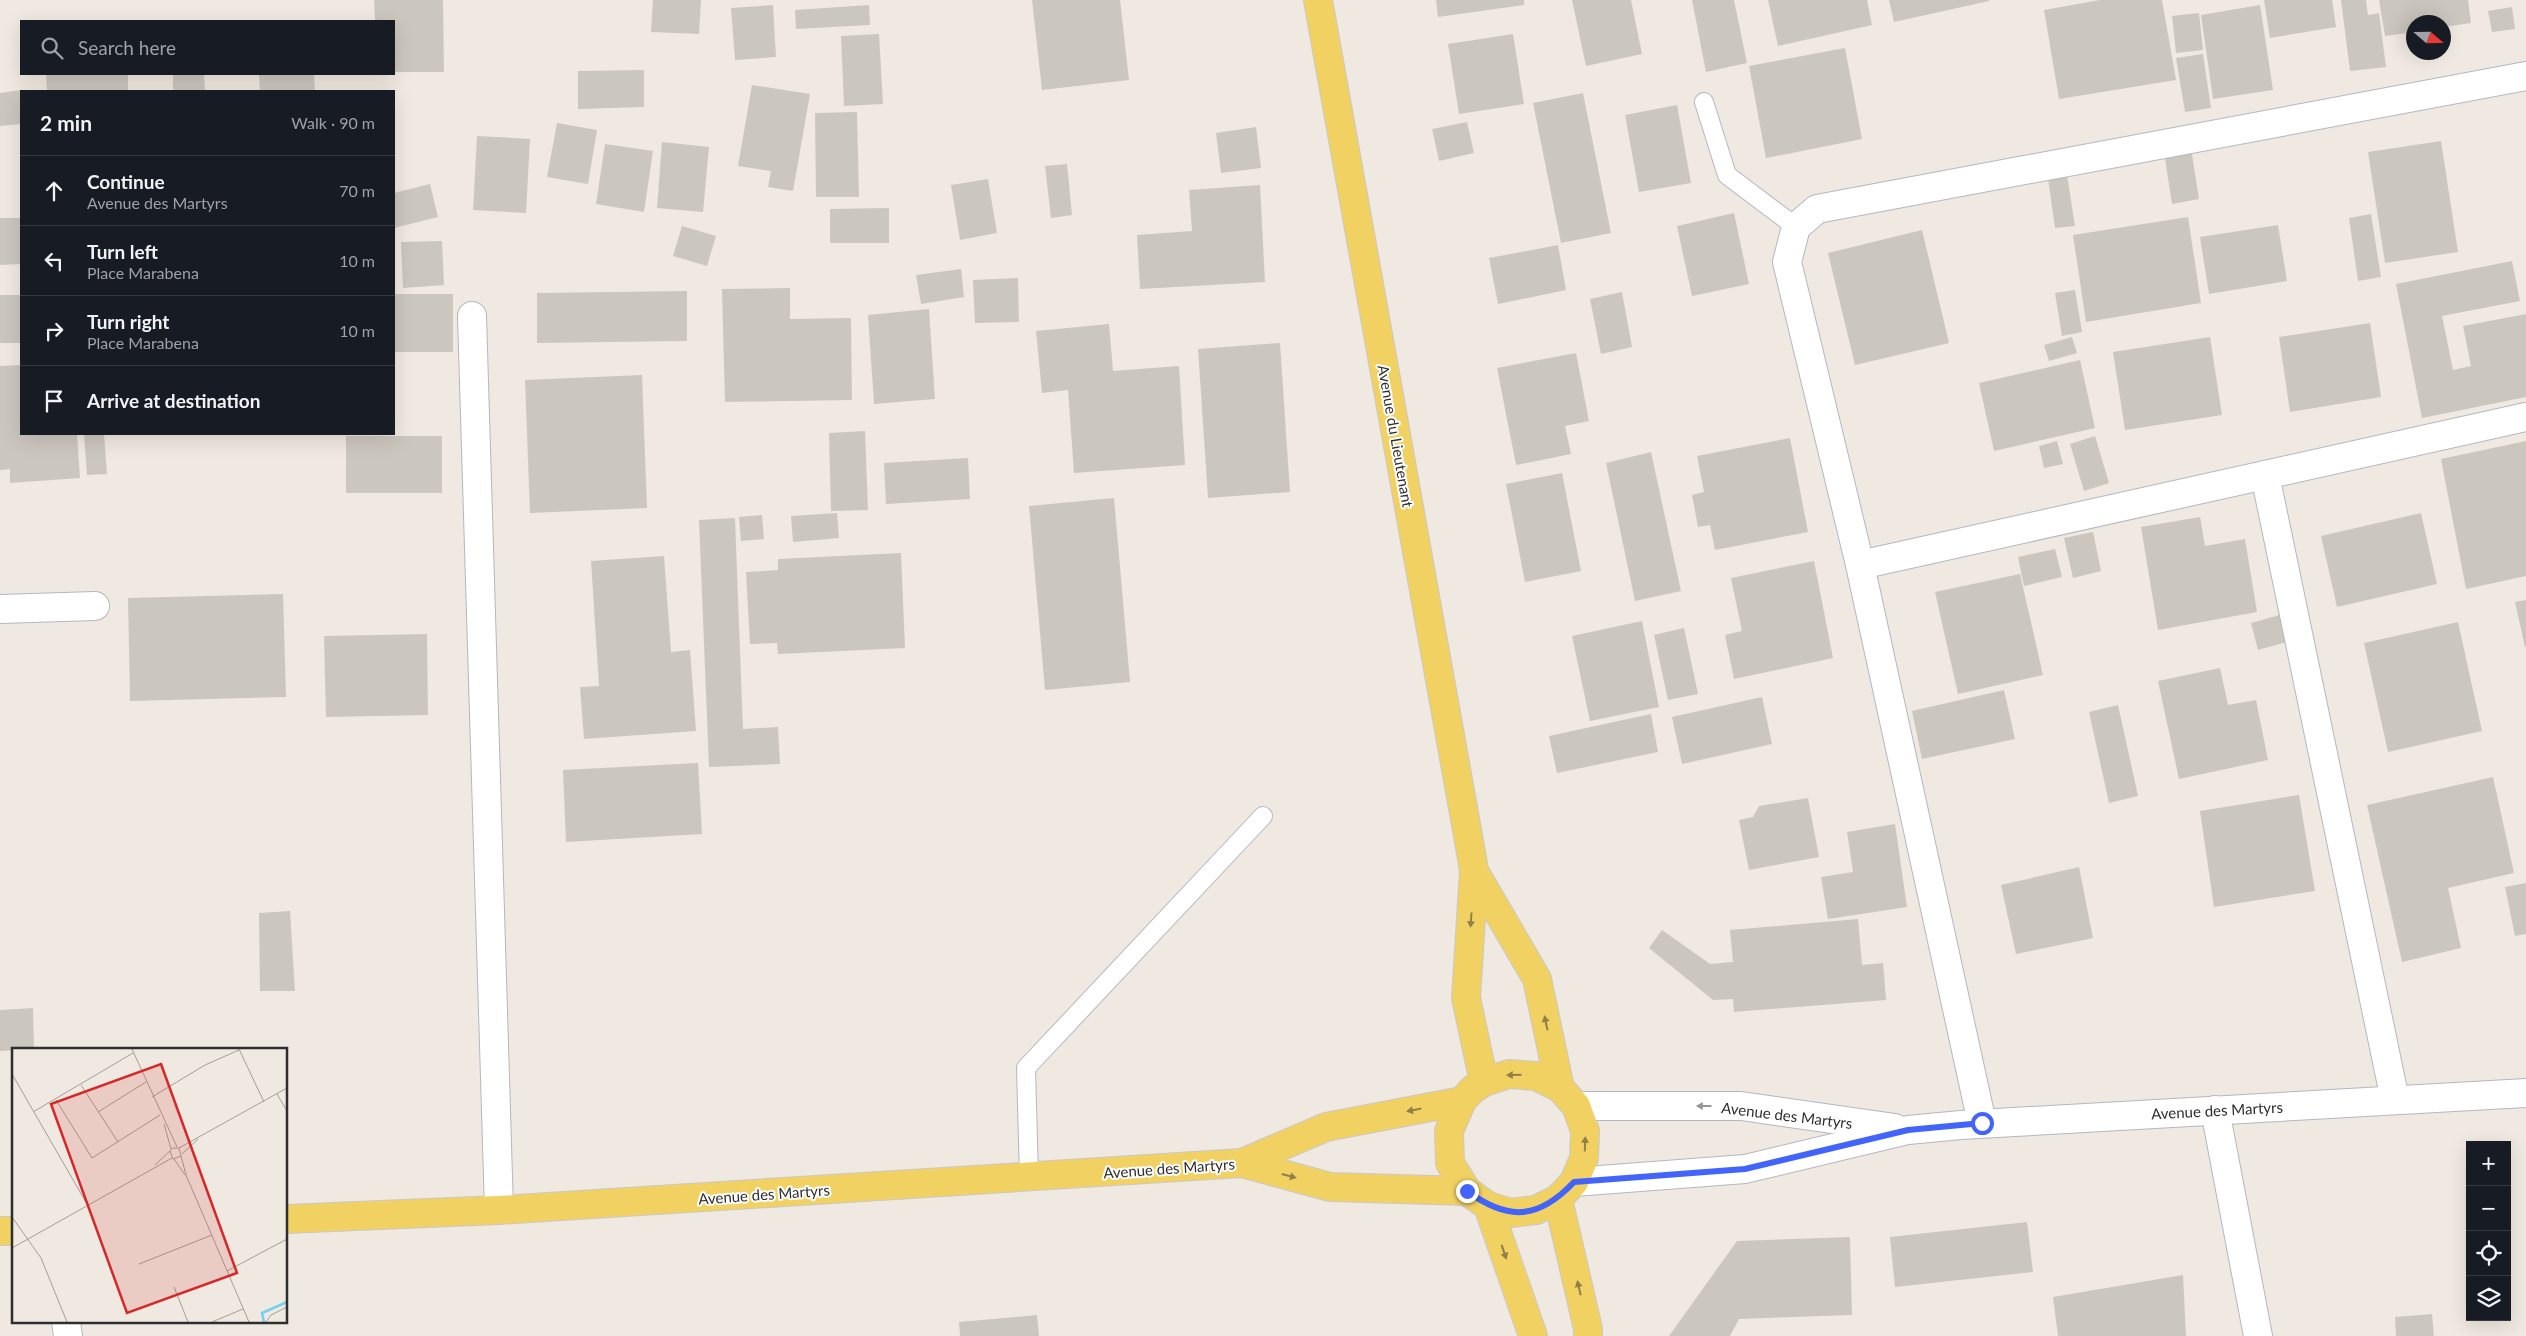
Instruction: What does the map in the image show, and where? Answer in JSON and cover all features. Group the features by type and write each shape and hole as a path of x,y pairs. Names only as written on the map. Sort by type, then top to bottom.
{"main road":[{"name":"Avenue du Lieutenant","path":"1318,0 1474,871 1466,998 1484,1082"},
{"name":"Avenue du Lieutenant","path":"1474,871 1537,979 1568,1097"},
{"path":"1477,1199 1511,1212 1520,1212 1536,1210 1566,1190 1584,1158 1585,1131 1568,1097 1536,1076 1509,1074 1484,1082 1462,1101 1449,1131 1450,1163 1477,1199 1533,1336"},
{"name":"Avenue des Martyrs","path":"1242,1164 1326,1127 1462,1101"},
{"name":"Avenue des Martyrs","path":"288,1219 499,1210 1242,1164 1330,1187 1477,1199"},
{"path":"1566,1190 1588,1336"}],"street":[{"path":"1982,1123 1860,565 1787,262 1796,227 1817,209 2526,76"},
{"path":"472,316 499,1210"},
{"path":"1860,565 2526,417"},
{"path":"2266,475 2395,1100"},
{"path":"0,609 95,606"},
{"name":"Avenue des Martyrs","path":"1566,1190 1745,1169 1908,1130 1982,1123 2526,1093"},
{"name":"Avenue des Martyrs","path":"1568,1097 1741,1106 1908,1130"},
{"path":"2215,1110 2258,1336"}],"lane":[{"path":"1704,102 1727,174 1796,227"},
{"path":"1029,1177 1026,1068 1262,816"}],"building":[{"path":"374,0 443,0 444,72 395,72 395,20 375,20"},
{"path":"653,0 701,0 699,34 651,32"},
{"path":"1032,0 1120,0 1129,80 1042,90"},
{"path":"1436,0 1524,0 1524,5 1438,17"},
{"path":"1572,0 1631,0 1642,54 1586,66"},
{"path":"1692,0 1734,0 1747,63 1706,72"},
{"path":"1768,0 1867,0 1872,25 1778,46"},
{"path":"1889,0 1989,0 1989,1 1894,22"},
{"path":"2100,0 2162,0 2176,80 2059,99 2044,10"},
{"path":"2264,0 2332,0 2336,27 2270,38"},
{"path":"2341,0 2366,0 2368,15 2379,13 2386,67 2350,71"},
{"path":"2379,0 2468,0 2471,23 2451,26 2451,15 2406,15 2406,33 2385,36"},
{"path":"773,5 776,57 735,60 731,8"},
{"path":"869,5 870,25 796,29 795,10"},
{"path":"2260,5 2273,90 2213,99 2201,15"},
{"path":"2512,7 2515,29 2492,32 2488,11"},
{"path":"2199,13 2203,50 2176,53 2172,16"},
{"path":"879,34 883,104 844,106 841,36"},
{"path":"1513,34 1524,104 1459,114 1448,44"},
{"path":"1845,48 1862,139 1766,158 1749,66"},
{"path":"2203,54 2211,108 2185,112 2176,58"},
{"path":"644,70 644,107 578,109 578,71"},
{"path":"46,75 128,75 128,90 47,90"},
{"path":"173,75 204,75 205,90 173,90"},
{"path":"259,75 314,75 315,90 260,90"},
{"path":"752,85 810,94 793,191 768,187 771,171 738,166"},
{"path":"20,90 20,124 0,126 0,93"},
{"path":"1583,93 1611,233 1561,243 1533,103"},
{"path":"1677,105 1691,183 1639,192 1625,115"},
{"path":"857,112 859,197 816,197 815,113"},
{"path":"1467,122 1474,153 1439,161 1432,129"},
{"path":"557,123 597,130 588,184 547,177"},
{"path":"1256,127 1261,168 1221,173 1216,133"},
{"path":"477,136 530,139 526,213 473,210"},
{"path":"2441,141 2458,252 2385,263 2368,152"},
{"path":"662,142 709,147 703,212 657,208"},
{"path":"605,144 653,151 644,212 596,204"},
{"path":"2191,148 2199,199 2172,204 2164,152"},
{"path":"1067,164 1072,215 1051,218 1045,166"},
{"path":"2066,168 2075,226 2055,228 2047,171"},
{"path":"988,179 997,233 960,240 951,185"},
{"path":"430,184 438,217 395,228 395,193"},
{"path":"1260,185 1265,282 1140,289 1137,235 1192,231 1189,190"},
{"path":"889,208 889,243 830,243 830,209"},
{"path":"1734,213 1749,284 1692,296 1677,226"},
{"path":"2371,214 2381,277 2358,281 2349,218"},
{"path":"2188,217 2201,303 2086,322 2073,235"},
{"path":"0,218 20,218 20,264 0,265"},
{"path":"2278,225 2287,281 2209,294 2200,237"},
{"path":"682,226 716,236 707,266 673,256"},
{"path":"1922,230 1949,343 1855,365 1828,253"},
{"path":"442,241 444,285 403,288 401,242"},
{"path":"1558,245 1566,290 1498,304 1489,258"},
{"path":"2512,261 2520,301 2442,316 2453,370 2471,366 2463,326 2526,314 2526,397 2422,418 2396,284"},
{"path":"961,269 964,297 921,304 916,275"},
{"path":"1018,278 1019,322 975,323 973,280"},
{"path":"790,288 790,319 851,318 852,400 725,402 722,289"},
{"path":"2075,290 2082,332 2062,336 2055,293"},
{"path":"687,291 687,341 537,343 537,293"},
{"path":"1622,292 1632,347 1601,354 1590,299"},
{"path":"395,294 453,294 453,352 395,352"},
{"path":"0,295 20,295 20,343 0,343"},
{"path":"929,309 935,399 874,404 868,315"},
{"path":"2370,323 2381,397 2290,412 2279,337"},
{"path":"1109,324 1113,371 1179,366 1185,465 1074,473 1068,390 1042,393 1036,331"},
{"path":"2072,337 2077,353 2049,361 2044,345"},
{"path":"2210,337 2222,415 2125,430 2113,352"},
{"path":"1280,343 1290,492 1208,498 1198,349"},
{"path":"1576,353 1589,421 1565,426 1571,454 1516,465 1497,368"},
{"path":"2080,360 2095,428 1994,451 1979,383"},
{"path":"20,365 20,435 77,435 80,478 10,483 10,469 0,470 0,366"},
{"path":"642,375 647,508 530,513 525,380"},
{"path":"865,431 868,510 831,511 829,433"},
{"path":"84,435 104,435 107,474 87,475"},
{"path":"346,436 442,436 442,493 346,493"},
{"path":"2095,436 2109,483 2084,491 2070,444"},
{"path":"1790,438 1808,532 1715,550 1710,525 1698,527 1692,495 1704,492 1697,456"},
{"path":"2057,441 2063,464 2044,468 2039,446"},
{"path":"2526,441 2526,576 2466,589 2441,459"},
{"path":"1651,452 1681,591 1635,601 1606,463"},
{"path":"968,458 970,499 886,504 884,463"},
{"path":"1562,473 1581,571 1525,582 1506,484"},
{"path":"1114,498 1130,682 1045,690 1029,506"},
{"path":"837,513 839,538 793,542 791,516"},
{"path":"2421,513 2437,584 2337,607 2321,536"},
{"path":"762,515 764,539 741,541 739,517"},
{"path":"2200,517 2205,546 2245,539 2257,612 2158,630 2141,527"},
{"path":"735,518 743,729 778,727 780,764 709,767 699,520"},
{"path":"2093,532 2101,571 2073,578 2064,538"},
{"path":"2055,549 2062,577 2024,586 2018,557"},
{"path":"901,553 905,648 778,654 777,643 750,644 746,572 778,570 778,559"},
{"path":"664,556 671,652 690,650 696,731 584,739 580,687 599,686 591,561"},
{"path":"1814,561 1833,658 1734,679 1725,635 1742,631 1731,578"},
{"path":"2020,574 2043,675 1958,694 1935,592"},
{"path":"283,594 286,697 130,701 128,598"},
{"path":"2526,600 2526,647 2525,647 2515,602"},
{"path":"2283,614 2290,641 2258,650 2251,623"},
{"path":"1642,621 1659,707 1590,721 1572,636"},
{"path":"2458,622 2482,731 2388,752 2364,643"},
{"path":"1684,628 1698,694 1668,700 1654,635"},
{"path":"427,634 428,715 326,717 324,636"},
{"path":"2220,668 2228,705 2256,700 2268,760 2179,779 2158,681"},
{"path":"2004,690 2015,739 1922,759 1912,711"},
{"path":"1762,697 1772,744 1682,764 1672,717"},
{"path":"2118,705 2138,796 2109,803 2089,712"},
{"path":"1651,714 1658,752 1557,773 1549,736"},
{"path":"698,763 702,834 566,842 563,770"},
{"path":"2493,777 2514,873 2448,888 2461,948 2402,962 2367,805"},
{"path":"2299,795 2315,891 2214,907 2200,811"},
{"path":"1808,798 1819,857 1749,870 1739,820 1753,817 1759,806"},
{"path":"1895,824 1907,907 1828,919 1821,877 1853,872 1847,832"},
{"path":"2079,867 2093,938 2016,954 2001,885"},
{"path":"2526,883 2526,934 2515,936 2505,887"},
{"path":"290,911 295,991 260,991 259,913"},
{"path":"1858,919 1862,965 1883,963 1886,1000 1734,1012 1733,999 1713,1000 1649,948 1662,930 1710,964 1733,962 1730,930"},
{"path":"33,1008 34,1048 12,1048 12,1050 0,1051 0,1010"},
{"path":"2027,1222 2033,1272 1895,1287 1890,1237"},
{"path":"1850,1237 1852,1315 1739,1319 1730,1336 1669,1336 1737,1241"},
{"path":"2183,1275 2186,1336 2058,1336 2053,1297"},
{"path":"2432,1314 2434,1336 2396,1336 2395,1317"},
{"path":"1037,1315 1039,1336 960,1336 959,1322"}],"route":[{"path":"1467,1191 1488,1206 1511,1212 1536,1210 1558,1199 1574,1182 1745,1169 1908,1130 1982,1123"}]}
